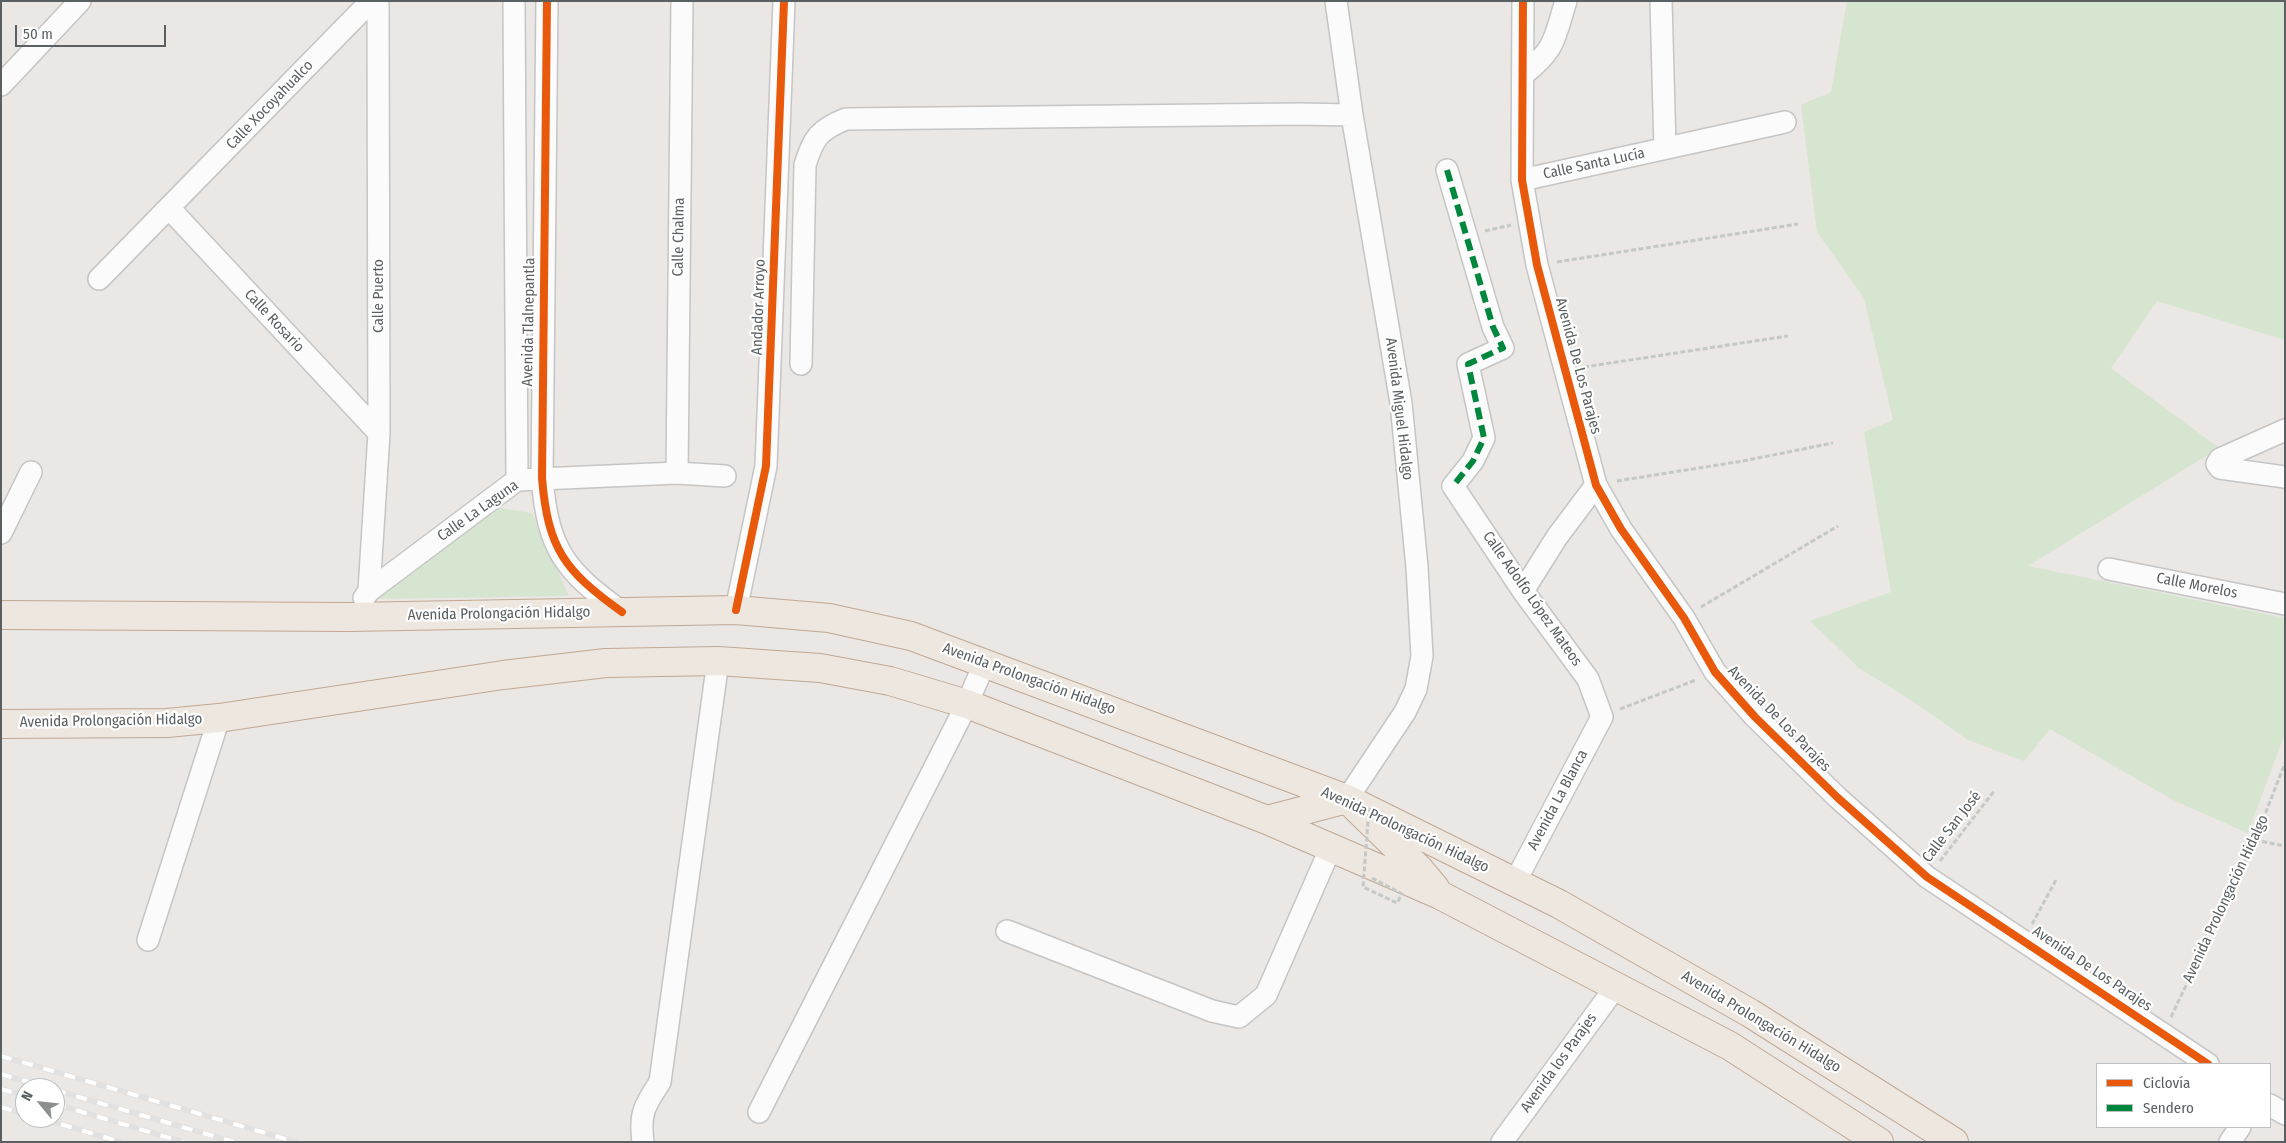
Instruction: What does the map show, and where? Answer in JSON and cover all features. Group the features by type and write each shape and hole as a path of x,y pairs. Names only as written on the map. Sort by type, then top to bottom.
{"highway":[{"path":"1,594 32,614"},
{"name":"Avenida Prolongación Hidalgo","path":"1,614 349,617 736,610 838,620 911,636 985,662 1347,799 1559,904 1750,1013 1954,1142"},
{"name":"Avenida Prolongación Hidalgo","path":"1,724 167,723 219,718 503,675 606,663 718,661 820,668 890,680 967,704 1266,820 1440,894 1617,985 1730,1046 1879,1142"},
{"path":"1266,820 1347,799 1419,869 1440,894"},
{"path":"1730,1046 1750,1013"}],"street":[{"path":"3,78 80,1"},
{"name":"Calle Xocoyahualco","path":"99,279 371,1"},
{"name":"Calle Puerto","path":"369,591 380,433 378,1"},
{"name":"Avenida Tlalnepantla","path":"514,1 517,480"},
{"name":"Avenida Tlalnepantla","path":"547,1 542,478 544,508 556,546 566,563 590,589 622,612"},
{"name":"Calle Chalma","path":"677,473 682,1"},
{"name":"Andador Arroyo","path":"736,610 766,466 784,1"},
{"name":"Avenida Miguel Hidalgo","path":"1336,1 1352,115 1401,402 1417,567 1422,656 1416,689 1405,712 1347,799"},
{"name":"Avenida De Los Parajes","path":"1522,1 1524,74 1522,180 1537,265 1563,370 1596,485 1621,529 1684,618 1715,672 1755,717 1831,791 1927,877 2207,1063"},
{"path":"1524,74 1550,50 1566,1"},
{"path":"1661,1 1665,148"},
{"path":"801,364 805,165 811,143 828,126 846,119 1352,115"},
{"name":"Calle Santa Lucía","path":"1522,180 1785,122"},
{"path":"1446,170 1465,236"},
{"name":"Calle Rosario","path":"169,208 380,433"},
{"name":"Calle Adolfo López Mateos","path":"1465,236 1493,327 1504,348 1468,364 1484,438 1473,461 1453,486 1523,591 1588,679 1602,717"},
{"path":"2285,430 2220,459 2216,464 2220,468 2285,477"},
{"path":"1,533 31,472"},
{"name":"Calle La Laguna","path":"349,617 369,591 517,480 677,473 725,476"},
{"path":"1523,591 1558,537 1596,485"},
{"name":"Calle Morelos","path":"2109,569 2285,604"},
{"path":"643,1142 640,1122 649,1100 660,1082 718,661"},
{"path":"760,1112 967,704 985,662"},
{"name":"Avenida La Blanca","path":"1515,882 1602,717"},
{"path":"148,940 219,718"},
{"path":"1006,931 1212,1011 1239,1017 1266,995 1331,847"},
{"name":"Avenida los Parajes","path":"1502,1142 1617,985"},
{"path":"2271,1106 2285,1114"},
{"path":"2230,1142 2239,1128"}],"path":[{"path":"1465,236 1529,220"},
{"path":"1537,265 1798,224"},
{"path":"1563,370 1788,336"},
{"path":"1596,485 1743,461 1833,443"},
{"path":"1684,618 1838,526"},
{"path":"1602,717 1715,672"},
{"path":"1372,878 1402,894 1397,903 1363,887 1369,809 1417,830"},
{"path":"2255,840 2285,846"},
{"path":"2023,940 2056,880"}],"green space":[{"path":"1847,1 2285,1 2285,340 2157,301 2111,368 2219,448 2028,566 2285,618 2285,733 2248,833 2175,801 2050,729 2024,761 1968,740 1914,702 1859,668 1810,621 1891,592 1864,432 1893,420 1864,298 1817,232 1801,105 1831,92"},
{"path":"500,508 532,513 569,596 374,599"}],"railway":[{"path":"1,1056 296,1142"},
{"path":"1,1074 15,1078"},
{"path":"1,1089 15,1093"},
{"path":"65,1093 234,1142"},
{"path":"1,1107 15,1111"},
{"path":"65,1107 183,1142"},
{"path":"65,1125 121,1142"}],"marked path":[{"path":"1447,170 1493,327 1503,348 1468,364 1484,438 1473,461 1453,486"}],"cycle path":[{"path":"547,1 542,478 545,503 549,524 563,557 586,584 622,612"},
{"path":"736,610 766,466 784,1"},
{"path":"1523,1 1522,180 1537,265 1596,485 1621,529 1684,618 1715,672 1755,717 1838,798 1927,877 2206,1063"}]}
